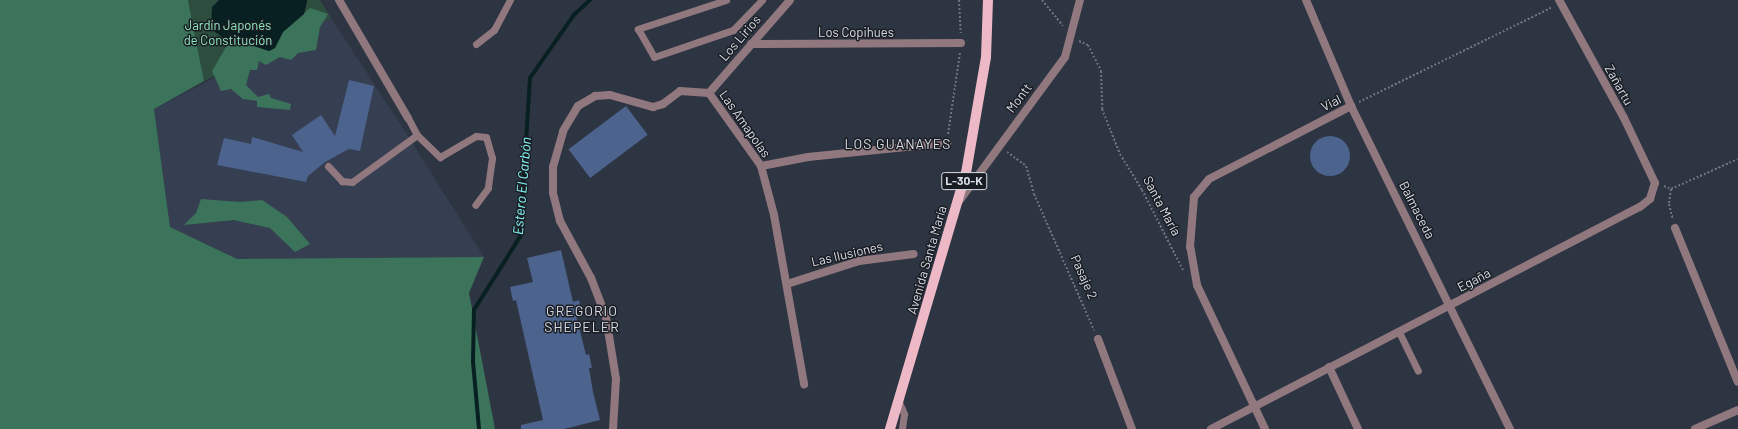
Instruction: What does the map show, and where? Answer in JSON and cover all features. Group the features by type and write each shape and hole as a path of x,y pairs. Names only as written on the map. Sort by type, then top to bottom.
{"main road":[{"name":"Avenida Santa María","path":"890,429 958,202 978,112 986,57 988,0"}],"street":[{"path":"339,0 408,118"},
{"name":"Los Lirios","path":"709,93 790,0"},
{"name":"Montt","path":"958,202 1065,57 1072,37 1080,0"},
{"name":"Balmaceda","path":"1307,0 1351,106 1451,306 1510,429"},
{"name":"Zañartu","path":"1562,1 1624,118 1655,183"},
{"name":"Los Copihues","path":"751,44 962,43"},
{"name":"Las Amapolas","path":"612,429 616,380 611,338 592,278 566,234 555,207 552,180 556,149 574,110 582,102 595,96 610,95 653,107 668,101 680,91 697,90 709,93 761,166 787,284 804,384"},
{"name":"Vial","path":"1197,285 1190,235 1193,203 1200,187 1351,106"},
{"path":"761,166 808,157 947,142"},
{"name":"Egaña","path":"1211,429 1640,207 1650,199 1655,183"},
{"path":"1675,228 1738,382"},
{"name":"Las Ilusiones","path":"787,284 859,261 914,254"},
{"path":"1197,285 1265,429"},
{"path":"1098,338 1132,429"},
{"path":"1329,367 1358,429"},
{"path":"1695,429 1738,410"}],"lane":[{"path":"476,44 494,30 510,0"},
{"path":"726,0 638,29 654,57 733,30 762,0"},
{"path":"408,118 417,135 440,156 476,136 486,137 492,158 488,188 475,205"},
{"path":"328,166 342,181 352,182 417,135"},
{"path":"1399,332 1418,371"},
{"path":"899,402 904,414 902,429"}],"path":[{"path":"947,142 962,43 959,0"},
{"name":"Santa María","path":"1042,0 1072,37 1088,46 1102,71 1102,109 1120,154 1142,190 1186,275 1197,285"},
{"name":"Vial","path":"1351,106 1562,1"},
{"name":"Pasaje 2","path":"999,145 1026,166 1034,194 1098,338"},
{"path":"1655,183 1672,189 1738,159"},
{"path":"1672,189 1669,204 1675,228"}],"shaded area":[{"path":"219,0 307,0 307,2 304,14 283,32 275,48 269,51 251,45 229,42 211,29 212,7"},
{"path":"331,18 484,257 237,259 170,227 154,109"}],"green space":[{"path":"0,0 188,0 204,81 154,109 170,227 237,259 484,257 469,293 495,429 0,429"},
{"name":"Jardín Japonés de Constitución","path":"188,0 320,0 331,18 204,81"},
{"path":"310,8 328,14 320,27 316,50 298,53 291,60 280,57 266,65 259,61 257,70 250,70 246,85 258,97 269,94 271,98 291,104 290,110 257,107 257,101 243,99 231,89 221,91 212,71 229,42 251,45 269,51 275,48 283,32"},
{"path":"201,199 240,202 262,200 287,217 310,244 295,252 270,228 234,220 184,225 196,213"}],"building":[{"path":"349,80 374,86 360,151 349,149 325,162 308,176 306,182 217,165 224,138 251,144 252,137 303,152 292,135 321,115 335,136"},
{"path":"626,106 648,135 590,178 568,149"},
{"path":"1334,136 1341,139 1347,145 1350,156 1349,164 1341,173 1334,176 1326,176 1319,173 1311,164 1310,152 1313,145 1322,137"},
{"path":"561,250 573,302 579,300 582,314 576,315 586,355 589,354 592,368 589,368 593,392 600,420 564,429 521,429 521,425 543,420 516,300 513,301 510,287 533,282 527,258"}],"waterway":[{"name":"Estero El Carbón","path":"479,429 473,362 474,310 520,237 530,78 574,15 590,0"}],"district":[{"name":"LOS GUANAYES","path":"898,144"},
{"name":"GREGORIO SHEPELER","path":"582,320"}]}
